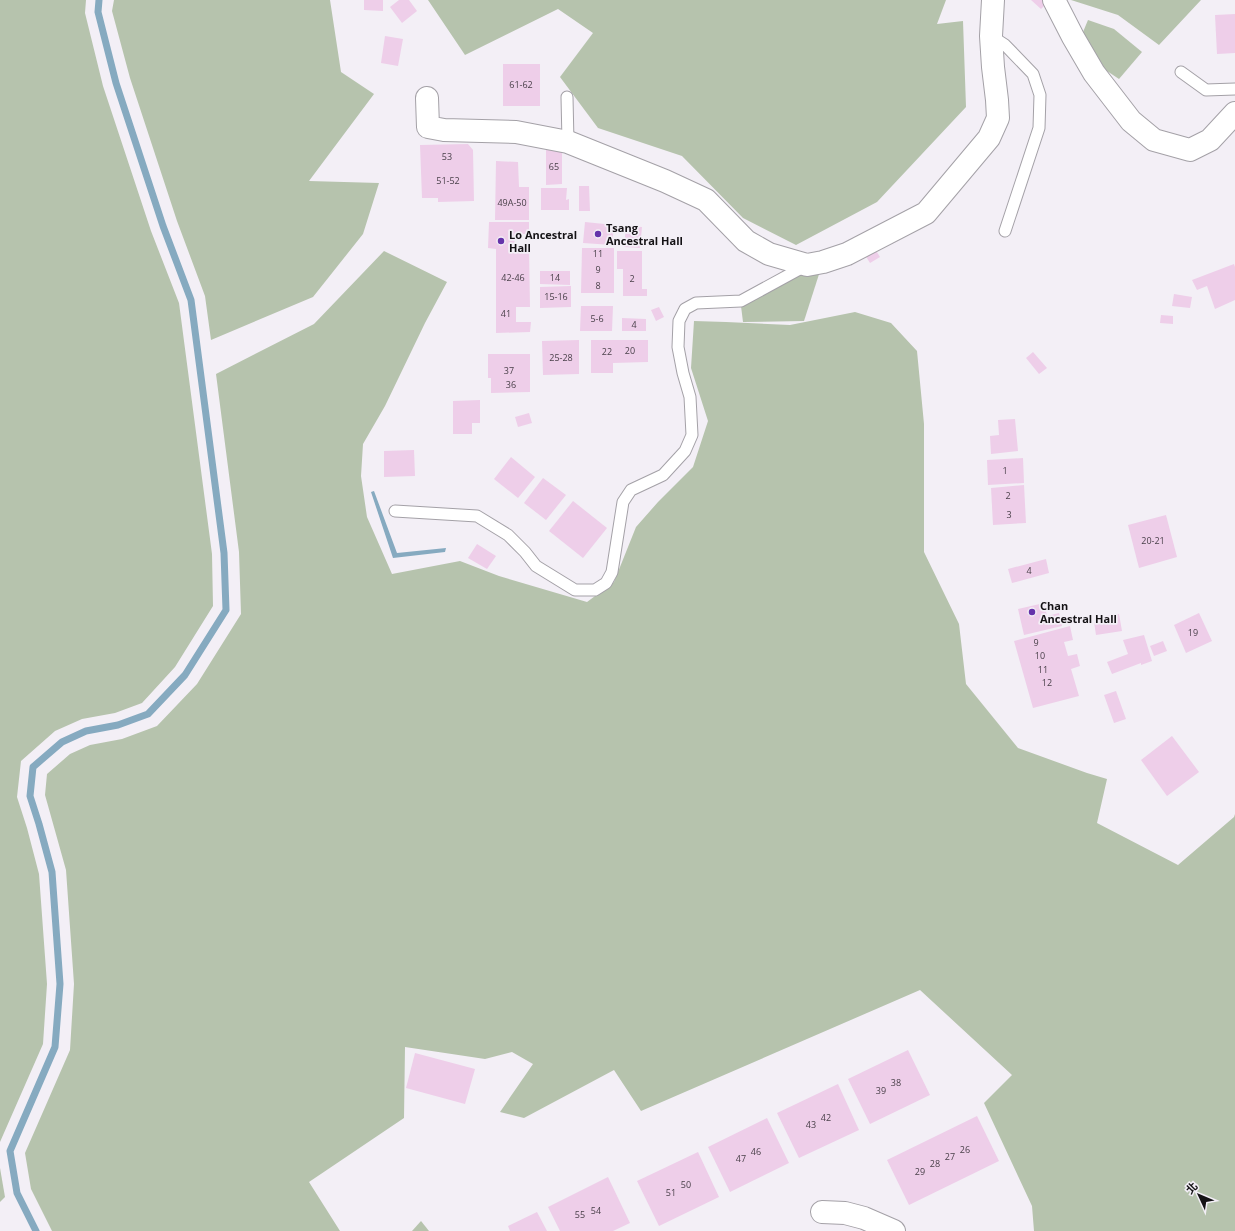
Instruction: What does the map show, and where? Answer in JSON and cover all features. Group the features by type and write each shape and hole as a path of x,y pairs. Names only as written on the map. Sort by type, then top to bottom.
{"street":[{"path":"427,98 428,127 444,130 516,132 568,142 665,181 706,200 746,241 769,254 807,265 847,254 926,213 989,138 998,118 991,36 993,0"},
{"path":"1054,0 1094,73 1131,121 1154,140 1213,158"},
{"path":"1190,150 1210,140 1235,113"},
{"path":"822,1212 845,1213 864,1218 894,1231"}],"lane":[{"path":"991,36 1005,45 1033,74 1040,95 1039,128 1005,231"},
{"path":"1182,72 1206,90 1235,89"},
{"path":"567,97 568,142"},
{"path":"395,511 477,516 508,535 525,552 536,566 542,570 575,590 596,590 606,582 612,572 623,502 631,490 663,475 685,451 692,435 690,397 683,373 678,347 679,321 685,309 696,303 741,301 807,265"}],"green space":[{"path":"0,0 86,0 85,13 103,86 151,231 179,303 212,554 213,606 175,667 142,703 115,713 82,719 55,731 21,761 17,797 39,874 47,984 43,1044 0,1142"},
{"path":"114,0 330,0 341,72 374,94 309,181 379,183 363,234 313,297 211,340 205,296 177,221 130,78 112,11"},
{"path":"428,0 946,0 937,24 963,21 966,107 877,202 796,245 743,218 682,156 598,128 560,77 593,33 558,9 465,55"},
{"path":"1071,0 1201,0 1159,45 1118,15"},
{"path":"1088,20 1114,29 1142,52 1119,79 1101,67 1083,32"},
{"path":"384,251 447,282 425,323 385,406 363,444 361,476 367,517 392,574 460,561 499,576 587,602 614,582 636,527 658,502 693,467 708,421 691,368 694,321 790,325 855,312 891,323 917,351 924,424 924,552 959,624 966,684 1018,748 1107,779 1097,823 1178,865 1234,817 1235,814 1235,1231 1034,1231 1032,1206 984,1103 1012,1075 920,990 641,1111 614,1070 524,1118 500,1112 533,1064 512,1052 485,1059 405,1047 404,1118 309,1182 340,1231 52,1231 31,1189 25,1153 70,1050 74,984 66,870 45,795 47,774 70,754 90,745 122,739 157,726 197,684 241,614 239,552 216,374 314,324"},
{"path":"821,268 804,321 743,322 741,306 803,273"},
{"path":"0,1168 5,1197 0,1202"},
{"path":"421,1221 429,1231 412,1231"}],"water":[{"path":"374,491 397,553 446,548 445,552 393,558 371,492"}],"building":[{"path":"364,0 383,0 383,11 364,10"},
{"path":"399,0 409,0 417,11 402,23 390,7"},
{"path":"1031,0 1050,0 1041,9"},
{"path":"1235,14 1235,53 1217,54 1215,15"},
{"path":"385,36 403,39 398,66 381,63"},
{"path":"503,64 540,64 540,106 503,106"},
{"path":"468,144 473,150 474,201 438,202 438,198 422,198 420,145"},
{"path":"546,150 562,150 562,184 546,185"},
{"path":"496,161 518,162 519,187 529,187 529,220 495,220"},
{"path":"579,186 589,186 590,211 579,211"},
{"path":"541,188 567,188 566,200 569,199 569,210 541,210"},
{"path":"489,222 529,222 529,234 515,234 514,249 529,248 530,307 516,307 516,322 531,322 530,332 496,333 496,249 488,248"},
{"name":"Tsang Ancestral Hall","path":"585,222 614,225 612,245 583,243"},
{"path":"626,226 642,227 640,248 624,247"},
{"path":"582,248 614,248 614,293 581,293"},
{"path":"875,249 880,257 870,263 865,255"},
{"path":"617,251 642,251 642,289 647,289 647,296 623,296 623,269 617,269"},
{"path":"1234,264 1235,300 1215,309 1207,286 1197,290 1192,280"},
{"path":"540,271 570,271 570,285 540,284"},
{"path":"571,286 571,307 540,308 540,287"},
{"path":"1174,294 1192,297 1190,308 1172,306"},
{"path":"581,306 613,306 612,331 580,331"},
{"path":"659,307 664,317 656,321 651,310"},
{"path":"1161,315 1173,316 1173,324 1160,323"},
{"path":"622,318 646,319 646,331 622,331"},
{"path":"579,340 579,374 543,375 542,341"},
{"path":"591,340 648,340 648,362 613,363 613,373 591,373"},
{"path":"1033,352 1047,368 1039,374 1026,358"},
{"path":"488,354 530,354 530,392 491,393 491,378 488,378"},
{"path":"480,400 480,423 472,423 472,434 453,434 453,401"},
{"path":"529,413 532,423 518,427 515,417"},
{"path":"1015,419 1018,451 991,454 990,436 999,435 998,420"},
{"path":"414,450 415,476 384,477 384,451"},
{"path":"511,457 535,477 518,498 494,479"},
{"path":"1023,458 1024,483 988,485 987,460"},
{"path":"543,478 566,495 546,520 524,503"},
{"path":"1024,485 1026,523 993,525 991,488"},
{"path":"573,501 607,528 583,558 549,531"},
{"path":"1166,515 1177,557 1139,568 1128,525"},
{"path":"477,544 496,556 487,569 468,558"},
{"path":"1046,559 1049,573 1012,583 1008,569"},
{"path":"1044,603 1047,616 1059,613 1062,626 1024,635 1018,609"},
{"path":"1199,613 1212,641 1186,653 1174,625"},
{"path":"1119,614 1122,631 1096,635 1094,622 1100,622 1099,617"},
{"path":"1070,626 1073,640 1064,642 1068,656 1077,654 1080,666 1071,669 1079,696 1033,708 1014,641"},
{"path":"1144,635 1152,661 1141,665 1141,663 1112,674 1107,662 1128,654 1123,640"},
{"path":"1163,641 1167,651 1154,656 1150,646"},
{"path":"1116,691 1126,719 1114,723 1104,695"},
{"path":"1172,736 1199,772 1167,796 1141,760"},
{"path":"908,1050 930,1095 870,1124 848,1079"},
{"path":"415,1053 475,1069 465,1104 406,1088"},
{"path":"838,1084 859,1130 799,1158 777,1113"},
{"path":"977,1116 999,1161 909,1205 887,1160"},
{"path":"767,1118 789,1163 730,1192 708,1147"},
{"path":"698,1152 719,1197 659,1226 637,1181"},
{"path":"608,1177 630,1223 613,1231 560,1231 548,1207"},
{"path":"537,1212 547,1231 510,1231 508,1226"}],"waterway":[{"path":"36,1231 17,1193 10,1151 55,1047 60,984 52,872 30,796 33,767 62,742 86,731 118,725 148,714 185,675 226,610 224,553 191,300 163,226 116,83 98,12 99,0"}],"place":[{"name":"Tsang Ancestral Hall","path":"598,234"},
{"name":"Lo Ancestral Hall","path":"501,241"},
{"name":"Chan Ancestral Hall","path":"1032,612"}]}
